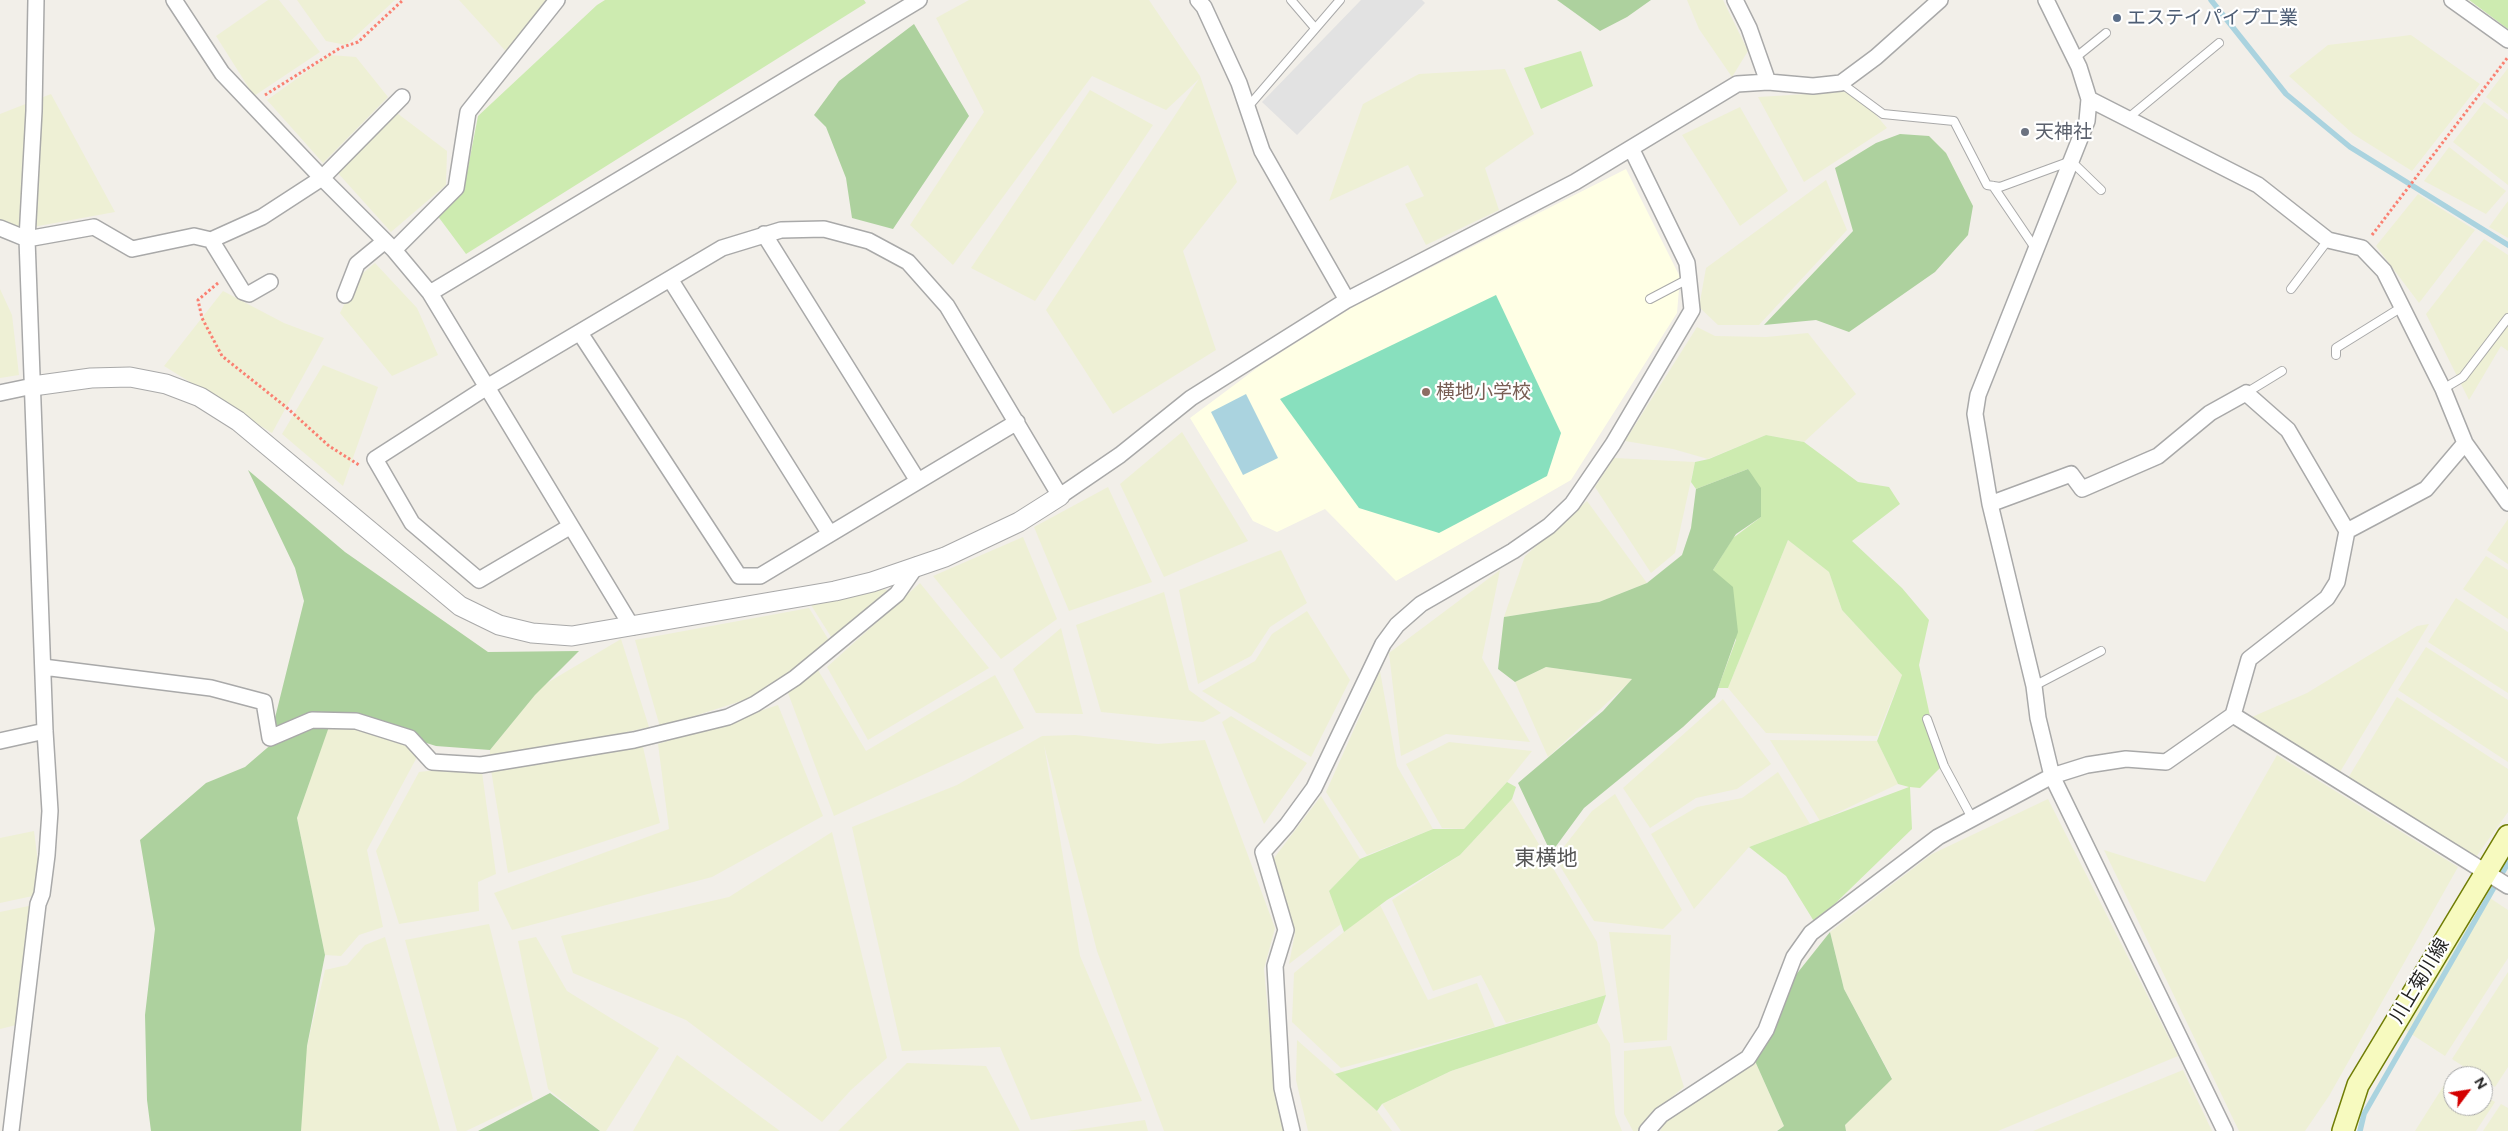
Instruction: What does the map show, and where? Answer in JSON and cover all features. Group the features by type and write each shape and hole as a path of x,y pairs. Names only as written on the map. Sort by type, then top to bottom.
{"main road":[{"name":"川上菊川線","path":"2343,1131 2358,1085 2508,836"}],"street":[{"path":"10,1131 38,904 42,894 47,855 50,811 45,731 27,239 36,0"},
{"path":"174,0 222,73 250,105 390,245 430,293 632,626"},
{"path":"345,295 357,264 390,245 456,188 468,112 557,0"},
{"path":"430,293 917,0"},
{"path":"1198,0 1204,7 1239,83 1262,151 1347,300"},
{"path":"0,393 33,386 91,378 130,378 166,384 200,397 238,421 460,606 498,625 532,633 572,636 834,591 887,577 945,557 1019,522 1120,454 1191,398 1347,300 1575,182 1737,84 1768,82 1813,86 1841,83 1876,57 1940,0"},
{"path":"2046,0 2075,58 2089,99 2087,121 1978,395 1975,414 1990,504 2034,686 2038,718 2052,776 2225,1131"},
{"path":"2452,0 2508,40"},
{"path":"1740,2 1768,82"},
{"path":"0,228 27,239 94,227 132,249 194,236 211,240 262,217 322,178 402,97"},
{"path":"2089,99 2258,186 2328,240 2362,248 2384,271 2444,389 2465,443 2508,503"},
{"path":"1292,1131 1282,1088 1275,966 1286,930 1263,852 1287,825 1314,788 1383,644 1397,625 1421,604 1513,552 1549,526 1572,504 1613,444 1692,310 1687,263 1631,148"},
{"path":"571,526 479,580 412,523 375,458 487,387 722,248 780,230 824,229 869,241 908,262 947,306 1060,496"},
{"path":"764,234 918,481"},
{"path":"211,240 242,292 249,294 270,282"},
{"path":"670,279 830,534"},
{"path":"580,333 739,576 760,576 1017,422"},
{"path":"1647,1131 1661,1115 1748,1058 1766,1030 1794,957 1811,933 1938,836 2052,776 2087,765 2126,758 2166,762 2233,715 2249,660 2327,598 2337,582 2346,531 2288,430 2246,393 2210,413 2158,456 2082,489 2071,474 1990,504"},
{"path":"2346,531 2426,489 2465,443"},
{"path":"43,667 211,688 264,702 270,738 312,720 356,721 410,738 432,762 481,765 634,740 728,717 755,704 795,678 897,594 917,566"},
{"path":"2233,715 2508,886"},
{"path":"0,742 45,731"}],"lane":[{"path":"1291,0 1315,28"},
{"path":"1247,108 1340,0"},
{"path":"2075,58 2106,33"},
{"path":"2127,119 2219,43"},
{"path":"1841,83 1883,114 1954,121 1987,185 2000,187 2071,161 2102,190"},
{"path":"1993,186 2035,248"},
{"path":"2291,289 2328,240"},
{"path":"1650,299 1690,278"},
{"path":"2336,355 2336,348 2402,307"},
{"path":"2444,389 2463,377 2508,318"},
{"path":"2246,393 2282,372"},
{"path":"2034,686 2100,651"},
{"path":"1927,718 1944,766 1972,818"}],"path":[{"path":"250,105 340,48 358,42 403,0"},
{"path":"2362,248 2508,57"},
{"path":"230,273 198,300 202,318 222,356 286,407 329,446 360,465 375,458"}],"shaded area":[{"path":"268,0 279,0 320,52 254,96 216,36"},
{"path":"297,0 395,0 346,45 326,41"},
{"path":"459,0 564,0 511,57"},
{"path":"969,0 1149,0 1200,76 1237,182 1183,251 1216,350 1113,414 1046,310 1199,79 1166,110 1092,76 953,265 910,225 984,112 936,18"},
{"path":"1361,0 1422,0 1425,3 1297,135 1262,102"},
{"path":"1687,0 1723,0 1748,51 1732,77 1699,29"},
{"path":"2411,35 2480,84 2412,171 2353,134 2289,76 2328,45"},
{"path":"330,55 356,57 388,97 323,163 267,100"},
{"path":"2508,68 2508,114 2486,97"},
{"path":"1505,69 1534,134 1485,168 1499,210 1426,245 1405,204 1424,196 1408,165 1329,201 1363,104 1419,74"},
{"path":"1090,90 1153,125 1035,301 971,268"},
{"path":"1856,91 1887,128 1804,182 1758,97"},
{"path":"51,94 115,212 0,233 0,114"},
{"path":"2484,102 2508,120 2508,185 2453,142"},
{"path":"1740,107 1788,191 1740,226 1682,135"},
{"path":"393,110 447,151 446,185 391,232 337,172"},
{"path":"2449,147 2506,191 2486,214 2424,181"},
{"name":"横地小学校","path":"1626,169 1680,277 1677,313 1571,480 1396,581 1325,509 1277,532 1253,521 1190,418 1261,365 1353,307"},
{"path":"1826,180 1847,230 1759,325 1718,325 1699,307 1706,268"},
{"path":"2418,194 2475,230 2419,303 2376,246"},
{"path":"2508,201 2508,238 2489,227"},
{"path":"2484,239 2508,255 2508,351 2501,346 2469,400 2426,314"},
{"path":"375,263 417,308 438,355 392,376 340,313 357,278"},
{"path":"0,289 12,315 19,375 0,378"},
{"path":"223,291 284,323 324,338 272,433 164,366"},
{"path":"1697,327 1715,336 1766,337 1808,333 1856,394 1804,442 1766,435 1708,459 1673,449 1625,441"},
{"path":"323,365 378,387 343,486 282,434"},
{"path":"1182,432 1248,541 1164,577 1120,484"},
{"path":"1614,458 1695,462 1675,553 1651,573 1595,487"},
{"path":"1108,487 1152,582 1069,611 1034,527"},
{"path":"1587,501 1647,583 1599,602 1504,617 1525,556"},
{"path":"2508,519 2508,564 2487,550"},
{"path":"1023,537 1057,619 1001,659 933,576"},
{"path":"1788,540 1829,572 1842,610 1902,675 1877,736 1766,733 1728,688"},
{"path":"1281,550 1307,603 1270,627 1251,656 1198,684 1179,590"},
{"path":"2486,556 2508,570 2508,619 2463,589"},
{"path":"1500,570 1482,658 1530,742 1446,734 1401,756 1389,653"},
{"path":"920,583 989,668 868,740 827,667"},
{"path":"885,589 891,594 833,640 811,605"},
{"path":"1164,592 1189,690 1221,713 1203,722 1101,712 1076,625"},
{"path":"2456,598 2508,632 2508,693 2428,642"},
{"path":"809,608 830,642 757,696 660,727 635,640"},
{"path":"1307,611 1350,680 1311,757 1202,691 1255,661 1272,634"},
{"path":"2429,624 2340,772 2252,717 2307,693 2417,626"},
{"path":"1061,628 1083,714 1036,713 1013,669"},
{"path":"621,639 649,727 502,761 641,738 660,823 508,873 490,764 490,750 542,686"},
{"path":"2426,647 2508,700 2508,762 2398,690"},
{"path":"1546,667 1633,679 1548,757 1515,682"},
{"path":"818,670 866,751 995,675 1024,728 834,816 788,693"},
{"path":"1380,671 1397,766 1433,829 1367,855 1326,792"},
{"path":"2397,697 2508,769 2508,812 2476,857 2348,778"},
{"path":"1723,699 1771,764 1737,789 1696,798 1650,828 1623,788"},
{"path":"778,705 823,816 712,877 512,930 494,893 669,829 658,744"},
{"path":"1231,716 1307,763 1264,824 1222,722"},
{"path":"331,720 406,746 417,757 367,850 383,927 359,935 341,956 325,955 297,818"},
{"path":"1075,735 1158,744 1205,740 1275,928 1264,969 1275,1086 1287,1131 1164,1131 1097,951 1044,745 1080,956 1142,1101 1031,1120 1000,1047 902,1051 852,827 957,785 1042,736"},
{"path":"1770,740 1877,741 1898,784 1820,821"},
{"path":"1449,742 1532,751 1507,782 1464,829 1442,828 1406,764"},
{"path":"2277,755 2458,867 2329,1096 2305,1131 2239,1131 2104,850 2205,882"},
{"path":"481,765 496,874 478,882 479,911 399,924 376,851 419,772"},
{"path":"1778,772 1810,824 1749,847 1694,909 1651,834 1697,807 1742,798"},
{"path":"1615,794 1682,910 1663,929 1594,921 1555,858 1592,811"},
{"path":"1321,796 1360,859 1329,891 1341,924 1289,964 1295,933 1274,858"},
{"path":"1512,799 1597,942 1606,995 1506,1023 1481,975 1433,991 1392,900 1460,855"},
{"path":"2048,799 2178,1056 1998,1131 1846,1131 1845,1125 1892,1078 1844,989 1830,932 1932,854"},
{"path":"34,831 42,894 0,903 0,838"},
{"path":"832,832 887,1058 851,1090 822,1122 686,1020 573,973 561,936 729,897"},
{"path":"2487,896 2508,910 2508,958 2445,1056 2402,1028"},
{"path":"1379,903 1428,1000 1477,983 1495,1027 1341,1068 1292,1022 1294,973"},
{"path":"38,904 24,1023 0,1029 0,912"},
{"path":"489,924 533,1099 466,1131 457,1131 405,940"},
{"path":"1609,932 1671,935 1667,1040 1624,1043"},
{"path":"385,937 440,1131 295,1131 291,1114 325,970 347,965 365,945"},
{"path":"536,937 567,991 659,1048 606,1131 600,1131 548,1089 518,941"},
{"path":"2508,972 2508,1067 2495,1087 2493,1086 2493,1066 2463,1066 2452,1059"},
{"path":"1597,1023 1610,1044 1615,1114 1622,1131 1401,1131 1382,1104 1451,1071"},
{"path":"1297,1040 1377,1111 1392,1131 1308,1131 1296,1080"},
{"path":"1671,1046 1684,1087 1655,1111 1642,1131 1633,1131 1624,1114 1624,1051"},
{"path":"677,1055 780,1131 633,1131"},
{"path":"1755,1061 1784,1126 1776,1131 1660,1131 1670,1115"},
{"path":"907,1063 986,1066 1020,1131 838,1131"},
{"path":"2183,1070 2212,1131 2033,1131"},
{"path":"2443,1087 2443,1116 2486,1116 2476,1131 2415,1131"},
{"path":"2501,1104 2508,1108 2508,1131 2483,1131"},
{"path":"1145,1120 1148,1131 1067,1131"}],"green space":[{"path":"605,0 864,0 866,3 466,254 437,215 464,188 478,116 597,5"},
{"path":"1557,0 1651,0 1627,17 1600,31"},
{"path":"2469,0 2508,0 2508,29"},
{"path":"914,24 969,116 893,229 852,218 846,178 826,127 814,115 839,81"},
{"path":"1581,51 1593,86 1541,109 1524,68"},
{"path":"1900,134 1929,136 1946,153 1973,206 1968,235 1935,272 1849,332 1816,320 1764,325 1853,231 1835,168 1876,143"},
{"path":"1496,295 1561,433 1547,476 1439,533 1359,508 1280,399"},
{"path":"1766,435 1804,442 1858,482 1889,487 1900,504 1852,541 1902,588 1929,620 1919,665 1941,767 1920,788 1910,787 1912,829 1815,923 1786,876 1749,847 1909,787 1898,784 1877,741 1902,675 1842,610 1829,572 1788,540 1728,688 1718,688 1736,640 1713,570 1733,538 1761,517 1748,469 1696,489 1691,482 1695,462 1709,459"},
{"path":"1748,469 1761,488 1761,517 1736,534 1713,570 1733,587 1738,632 1715,697 1683,727 1584,808 1551,853 1518,783 1603,711 1632,679 1546,667 1515,682 1498,669 1504,617 1599,602 1647,583 1682,555 1691,528 1696,489"},
{"path":"248,470 345,552 488,652 579,651 535,695 490,750 436,746 356,721 331,721 297,818 325,955 307,1046 301,1131 151,1131 147,1100 145,1015 155,929 140,840 206,783 245,767 274,742 270,738 304,601 295,568"},
{"path":"1507,782 1516,787 1512,799 1460,855 1387,900 1344,932 1329,891 1360,859 1433,829 1464,829"},
{"path":"1830,932 1844,989 1892,1079 1845,1125 1846,1131 1777,1131 1784,1126 1755,1061 1783,991"},
{"path":"1606,995 1597,1023 1451,1071 1382,1104 1377,1111 1335,1074"},
{"path":"550,1093 600,1131 478,1131"}],"water":[{"path":"1246,394 1278,458 1243,475 1211,412"}],"waterway":[{"path":"2211,0 2286,94 2350,147 2508,245"},
{"path":"2360,1131 2364,1114 2508,863"}],"place":[{"name":"エステイパイプ工業","path":"2117,18"},
{"name":"天神社","path":"2025,132"},
{"name":"横地小学校","path":"1426,392"}],"district":[{"name":"東横地","path":"1546,859"}]}
